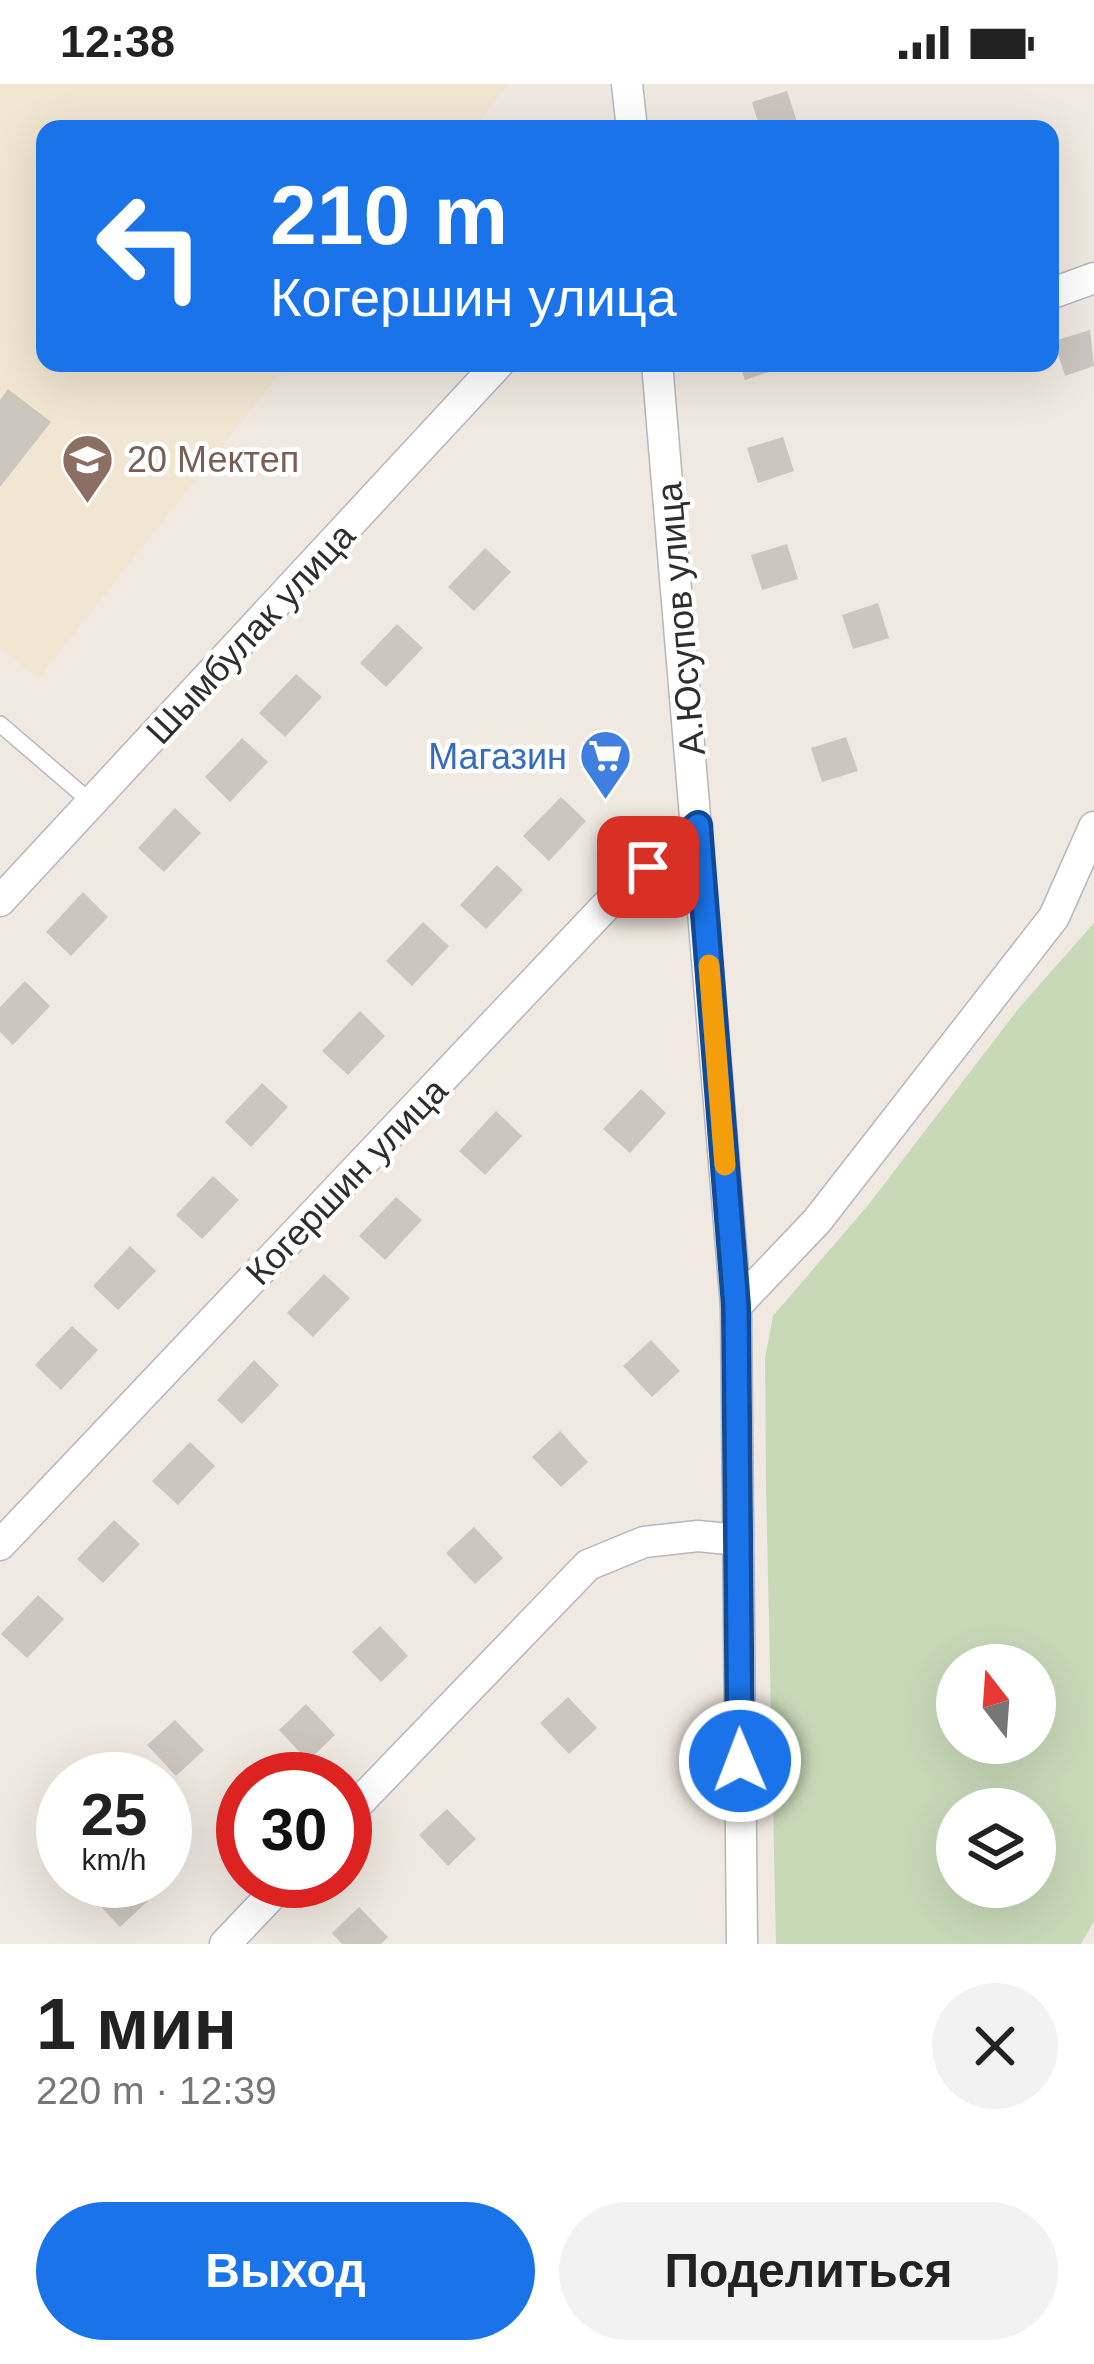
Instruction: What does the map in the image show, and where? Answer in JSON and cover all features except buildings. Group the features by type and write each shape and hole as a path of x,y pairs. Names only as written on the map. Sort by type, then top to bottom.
{"street":[{"path":"627,84 631,120"},
{"path":"1059,291 1094,278"},
{"name":"Шымбулак улица","path":"0,901 491,372"},
{"name":"А.Юсупов улица","path":"658,372 736,1306 742,1944"},
{"name":"Когершин улица","path":"0,1545 623,888 698,825"},
{"path":"736,1306 817,1221 975,1023 1054,916 1094,827"},
{"path":"372,1789 588,1565 644,1542 698,1536 738,1540"},
{"path":"225,1944 259,1908"}],"lane":[{"path":"0,724 92,802"}],"shaded area":[{"name":"20 Мектеп","path":"0,84 509,84 480,120 36,120 36,372 281,372 39,678 0,648"}],"green space":[{"path":"1094,923 1094,1921 1081,1944 776,1944 765,1358 773,1316 869,1204 1019,1008"}],"slow traffic":[{"path":"709,965 725,1165"}],"place":[{"name":"20 Мектеп","path":"88,505"},
{"name":"Магазин","path":"606,802"}],"route":[{"path":"648,867 698,825 736,1306 740,1761"}]}
